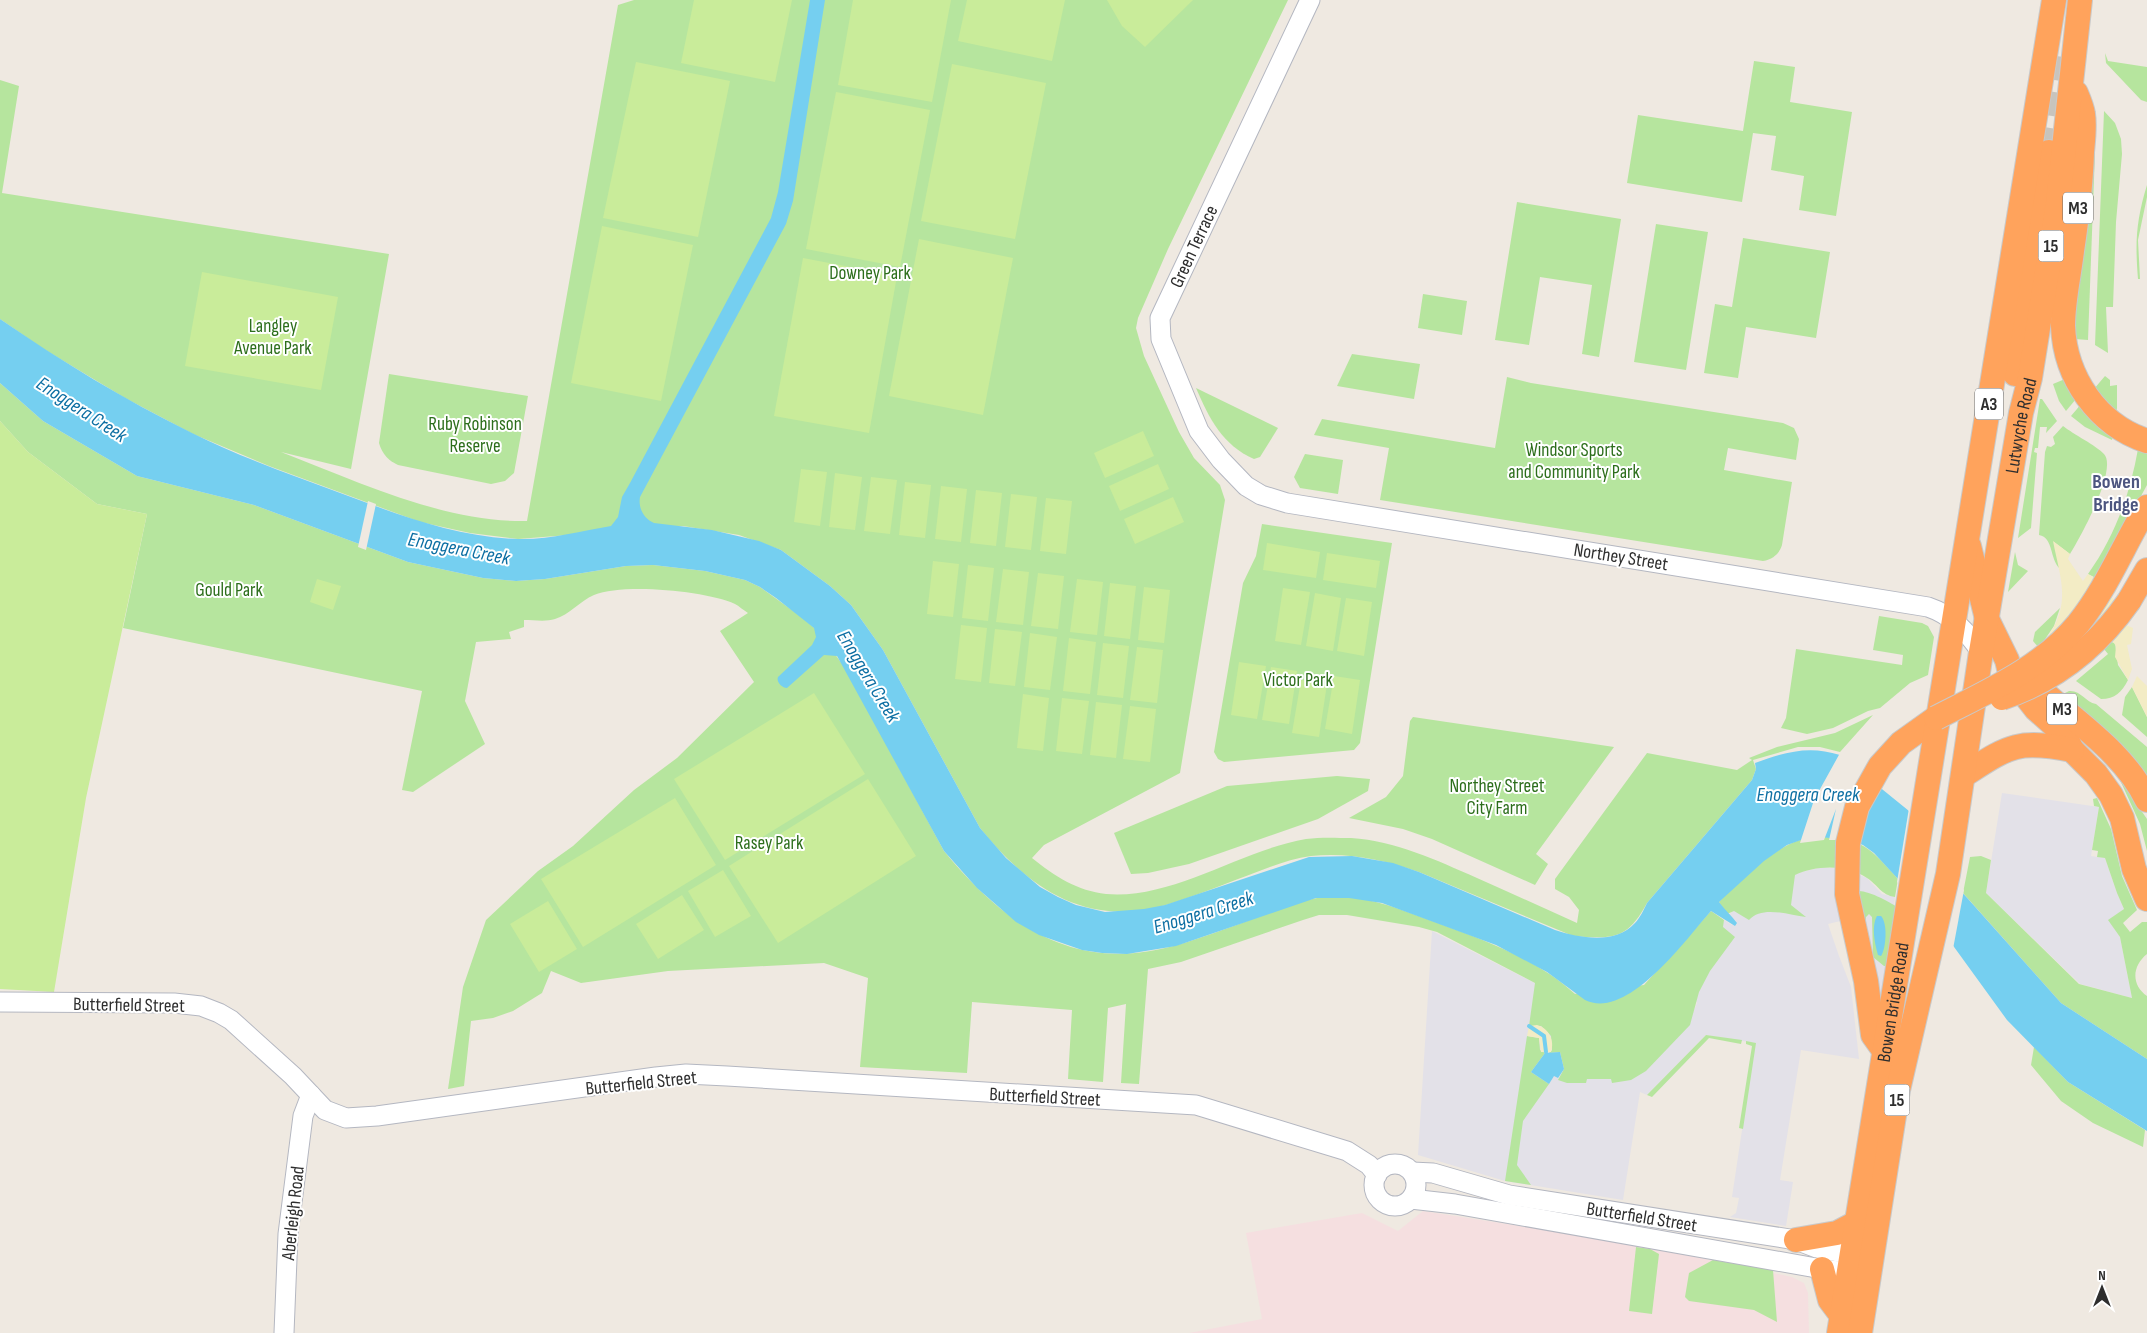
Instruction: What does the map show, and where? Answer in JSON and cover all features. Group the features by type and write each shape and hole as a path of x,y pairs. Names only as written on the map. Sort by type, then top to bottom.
{"highway":[{"name":"Lutwyche Road","path":"1922,819 2054,0"},
{"name":"Lutwyche Road","path":"1952,850 1981,652 2021,413 2030,378 2058,202 2080,0"},
{"name":"M3","path":"2071,77 2084,114 2079,204 2064,305 2065,340 2077,382 2094,407 2119,429 2147,441"},
{"path":"2021,413 2015,371 2049,152"},
{"path":"1884,1051 1873,1035 1866,981 1847,894 1846,859 1852,823 1857,807 1871,780 1890,753 1912,734 1936,718 2009,681 2043,658 2060,643 2090,607 2147,507"},
{"name":"M3","path":"1966,537 1987,619 2007,660 2118,758 2146,798"},
{"path":"1936,718 2013,694 2067,666 2109,629 2129,601 2147,570"},
{"path":"2007,660 2014,682 2036,709 2064,734 2072,750 2096,774 2117,806 2134,869 2147,899"},
{"path":"1964,775 1997,754 2020,745 2043,744 2072,750"},
{"name":"Bowen Bridge Road","path":"1860,1333 1860,1265 1856,1223 1922,819"},
{"name":"Bowen Bridge Road","path":"1841,1324 1860,1265 1898,1090 1946,887 1952,850"},
{"path":"1796,1240 1837,1233 1856,1223"},
{"path":"1822,1269 1830,1300 1841,1324"}],"street":[{"name":"Green Terrace","path":"1246,486 1221,460 1199,431 1161,339 1160,318 1310,0"},
{"name":"Northey Street","path":"1246,486 1261,495 1287,503 1928,607 1954,620 1981,652"},
{"name":"Butterfield Street","path":"0,1002 174,1003 201,1006 231,1020 326,1110 346,1118 360,1118 656,1077 686,1074 707,1075 1196,1105 1347,1151 1370,1152 1382,1170"},
{"name":"Aberleigh Road","path":"284,1333 288,1234 303,1116 311,1094"},
{"path":"1401,1165 1412,1172 1416,1186 1411,1199 1400,1206 1389,1206 1384,1203 1375,1190 1374,1183 1382,1170 1401,1165"},
{"name":"Butterfield Street","path":"1412,1172 1433,1174 1509,1195 1796,1240 1860,1265"},
{"name":"Butterfield Street","path":"1411,1199 1436,1200 1822,1269 1860,1265"}],"shaded area":[{"path":"2002,793 2099,807 2091,856 2105,858 2124,909 2109,920 2120,937 2132,998 2080,984 1986,893"},
{"path":"1822,867 1845,869 1867,878 1882,894 1895,897 1894,904 1899,909 1883,1006 1861,916 1828,924 1851,987 1859,1059 1801,1050 1780,1180 1793,1182 1786,1226 1730,1217 1736,1213 1739,1198 1732,1197 1755,1043 1706,1035 1647,1095 1640,1092 1623,1200 1505,1181 1418,1155 1432,931 1535,983 1688,1023 1697,1003 1687,982 1720,933 1724,920 1732,925 1736,921 1728,915 1743,903 1779,881 1801,872"},
{"path":"1423,1211 1629,1243 1792,1277 1804,1283 1808,1293 1809,1333 1189,1333 1262,1319 1246,1233 1362,1213 1398,1231"}],"green space":[{"name":"Downey Park","path":"634,0 1288,0 1168,249 1138,318 1136,328 1144,356 1179,432 1194,458 1220,485 1225,500 1180,773 1044,845 1032,858 1058,877 1086,890 1106,894 1131,894 1181,882 1281,845 1312,838 1351,838 1400,847 1431,858 1577,923 1579,910 1569,897 1555,889 1555,879 1647,753 1737,770 1752,760 1749,758 1777,747 1835,733 1873,715 1840,752 1820,747 1798,747 1753,760 1756,769 1752,780 1647,903 1633,924 1618,934 1609,937 1573,936 1419,872 1366,858 1339,855 1311,856 1292,860 1166,905 1137,911 1110,911 1085,907 1061,898 1039,885 1018,869 980,828 883,650 851,605 830,586 781,550 739,535 683,526 518,539 470,533 420,522 269,466 193,434 125,398 42,348 0,319 0,80 19,86 2,193 389,254 351,469 281,452 370,487 433,508 496,520 527,521 618,5"},
{"path":"694,0 792,0 775,82 681,63"},
{"path":"853,0 951,0 932,102 838,85"},
{"path":"967,0 1065,0 1052,61 958,41"},
{"path":"1107,0 1193,0 1145,47 1122,26"},
{"path":"2105,53 2108,61 2147,67 2147,102 2141,100 2106,63"},
{"path":"1754,61 1795,67 1790,102 1852,112 1836,216 1799,210 1804,176 1771,170 1776,136 1753,133 1742,202 1627,183 1638,115 1743,131"},
{"path":"636,62 730,81 698,237 603,218"},
{"path":"952,64 1046,83 1015,239 921,221"},
{"path":"836,92 930,110 900,267 806,249"},
{"path":"2104,111 2115,123 2121,139 2122,154 2116,222 2113,307 2106,307 2108,353 2095,345"},
{"path":"2091,152 2095,152 2088,340 2075,339 2074,320"},
{"path":"2147,185 2147,197 2138,240 2140,279 2138,279 2137,232"},
{"path":"1517,202 1621,219 1599,357 1582,354 1592,285 1540,277 1529,345 1495,340"},
{"path":"1656,224 1708,232 1686,370 1634,362"},
{"path":"602,226 693,245 661,401 571,383"},
{"path":"1743,238 1830,252 1816,338 1746,327 1738,378 1704,373 1715,304 1732,307"},
{"path":"919,239 1013,258 983,415 889,396"},
{"path":"803,258 897,276 869,433 774,416"},
{"name":"Langley Avenue Park","path":"202,272 338,297 321,390 185,366"},
{"path":"1423,294 1467,301 1462,335 1418,328"},
{"path":"1352,354 1420,364 1414,399 1337,386"},
{"name":"Ruby Robinson Reserve","path":"389,374 528,396 514,473 505,481 491,484 398,465 389,459 382,451 379,443"},
{"path":"2105,376 2110,380 2110,386 2117,385 2117,408 2112,440 2085,427 2071,416"},
{"name":"Windsor Sports and Community Park","path":"1507,377 1531,383 1783,423 1794,428 1799,439 1796,460 1728,448 1724,470 1792,482 1782,545 1779,551 1770,559 1763,561 1380,500 1389,448 1314,435 1322,419 1495,448"},
{"path":"2065,379 2076,399 2066,411 2059,401 2053,384"},
{"path":"0,383 43,421 137,476 254,505 408,562 483,578 516,581 545,579 626,566 653,565 705,571 745,580 760,587 803,618 820,633 847,671 944,851 992,902 1018,922 1046,937 1075,948 1107,953 1141,952 1190,941 1309,900 1333,896 1348,897 1394,907 1492,944 1528,961 1575,994 1644,985 1711,911 1724,920 1723,927 1735,937 1710,971 1699,992 1690,1025 1646,1071 1631,1080 1612,1083 1611,1079 1587,1079 1586,1083 1567,1083 1558,1080 1564,1069 1560,1052 1549,1053 1552,1050 1551,1036 1541,1026 1529,1026 1535,983 1437,932 1419,927 1347,915 1319,915 1181,962 1148,969 1139,1084 1121,1083 1126,1004 1108,1008 1103,1082 1068,1079 1072,1010 972,1002 967,1073 860,1067 868,978 824,963 668,971 581,983 551,971 542,993 513,1011 493,1018 471,1021 464,1086 448,1089 463,987 486,920 538,871 573,846 634,790 677,758 754,682 720,631 748,613 735,604 722,599 686,592 644,589 607,591 594,595 555,619 544,621 524,620 524,627 509,632 511,639 476,642 465,701 485,744 413,792 402,790 422,691 123,628 147,514 97,504 28,452 0,421"},
{"path":"1196,388 1278,428 1260,457 1254,459 1233,446 1225,438 1206,410"},
{"path":"2040,399 2042,399 2057,421 2046,433 2047,427 2040,427 2038,448 2035,448 2034,452 2037,453 2031,528 2018,538"},
{"path":"0,421 28,452 97,504 147,514 86,798 54,992 0,989"},
{"path":"2063,426 2101,451 2107,462 2106,474 2096,504 2070,554 2054,542 2060,569 2047,540 2039,535 2045,452 2047,446 2051,447 2055,444 2053,437"},
{"path":"1143,431 1154,456 1105,478 1094,453"},
{"path":"2138,449 2147,452 2147,485 2096,578 2088,574 2114,530 2131,482"},
{"path":"1305,454 1343,460 1338,494 1300,488 1294,477"},
{"path":"1158,464 1169,489 1120,511 1109,486"},
{"path":"801,469 827,472 820,526 794,522"},
{"path":"835,473 862,477 855,530 829,527"},
{"path":"871,477 897,480 890,534 864,531"},
{"path":"905,482 931,485 925,538 899,535"},
{"path":"941,486 967,489 961,542 935,539"},
{"path":"976,490 1002,493 996,546 970,543"},
{"path":"1011,494 1037,497 1031,550 1005,547"},
{"path":"1173,497 1184,522 1135,544 1124,519"},
{"path":"1046,498 1072,501 1066,554 1040,551"},
{"name":"Victor Park","path":"1262,524 1392,543 1360,743 1354,750 1224,762 1218,759 1214,752 1243,583 1256,556"},
{"path":"1267,543 1320,552 1316,578 1263,570"},
{"path":"2015,552 2018,565 2028,571 2008,592"},
{"path":"1327,553 1380,561 1376,588 1323,580"},
{"path":"933,561 959,564 953,617 927,614"},
{"path":"968,565 994,568 988,621 962,618"},
{"path":"1003,569 1029,572 1023,625 996,622"},
{"path":"1038,573 1064,576 1058,629 1031,626"},
{"path":"317,579 341,586 333,610 310,602"},
{"path":"1077,579 1103,582 1097,635 1070,632"},
{"path":"1110,583 1136,586 1130,639 1104,636"},
{"path":"1144,587 1170,590 1164,643 1138,640"},
{"path":"1283,588 1310,592 1301,645 1275,641"},
{"path":"1315,593 1341,598 1333,651 1306,646"},
{"path":"1346,598 1372,602 1364,656 1337,651"},
{"path":"2060,608 2054,626 2039,648 2033,641 2035,632"},
{"path":"1879,616 1922,623 1928,626 1934,637 1928,675 1910,683 1880,708 1868,711 1833,728 1807,734 1781,728 1786,718 1796,649 1902,665 1903,655 1873,650"},
{"path":"961,625 987,628 981,682 955,679"},
{"path":"995,629 1022,632 1015,686 989,683"},
{"path":"1030,633 1057,637 1050,690 1024,687"},
{"path":"1069,638 1096,642 1090,694 1063,691"},
{"path":"2111,642 2115,643 2118,665 2128,680 2117,694 2110,698 2101,699 2076,681 2108,654 2104,649 2070,676"},
{"path":"1103,643 1129,646 1123,698 1097,695"},
{"path":"1137,647 1163,650 1157,703 1130,700"},
{"path":"1239,662 1266,666 1257,719 1231,715"},
{"path":"1271,667 1297,671 1289,724 1262,720"},
{"path":"1334,676 1360,680 1352,734 1325,729"},
{"path":"1301,680 1327,684 1319,737 1292,733"},
{"path":"2132,687 2147,717 2147,737 2122,715 2125,697"},
{"path":"2069,691 2077,692 2096,704 2147,747 2147,777 2059,696"},
{"path":"814,693 865,774 725,860 674,779"},
{"path":"1023,694 1049,698 1043,751 1017,748"},
{"path":"1062,698 1089,701 1082,754 1056,751"},
{"path":"1096,702 1122,705 1116,758 1090,755"},
{"path":"1130,706 1156,709 1150,762 1123,759"},
{"name":"Northey Street City Farm","path":"1413,717 1614,747 1536,854 1548,864 1535,885 1432,839 1403,829 1349,818 1386,797 1403,776 1410,721"},
{"path":"1337,776 1370,779 1368,791 1318,819 1189,864 1148,873 1131,874 1114,833 1227,786"},
{"name":"Rasey Park","path":"868,779 916,856 778,943 729,866"},
{"path":"2120,780 2147,819 2147,851 2140,824"},
{"path":"675,798 716,865 583,947 541,879"},
{"path":"2097,798 2111,829 2122,876 2137,910 2123,923 2130,932 2142,922 2147,922 2147,954 2138,964 2135,975 2138,986 2147,996 2147,1059 2061,1003 1963,893 1970,857 1981,856 1991,860 1986,893 2079,984 2132,998 2120,937 2108,920 2124,909 2105,858 2097,857 2098,851 2092,850 2099,807 2094,806 2093,799"},
{"path":"1820,837 1846,839 1856,842 1873,853 1898,879 1895,897 1886,894 1859,873 1841,868 1812,869 1795,875 1791,905 1806,917 1768,912 1754,915 1749,920 1734,911 1727,914 1719,902 1757,866 1790,844 1803,839"},
{"path":"723,870 751,916 715,937 688,891"},
{"path":"1859,891 1869,893 1899,909 1890,967 1884,966 1873,957 1872,917 1869,914 1866,917 1866,931 1860,911"},
{"path":"682,895 704,930 658,959 636,924"},
{"path":"548,901 577,949 539,972 510,924"},
{"path":"1706,1035 1742,1040 1741,1044 1709,1038 1652,1097 1647,1095"},
{"path":"1527,1036 1539,1038 1540,1050 1545,1053 1531,1072 1549,1084 1523,1121 1517,1165 1531,1185 1505,1181"},
{"path":"1746,1041 1756,1043 1743,1129 1739,1128 1752,1046 1746,1044"},
{"path":"2034,1047 2068,1082 2145,1130 2143,1147 2093,1123 2061,1101 2031,1065"},
{"path":"1636,1247 1650,1249 1659,1254 1652,1314 1629,1311"},
{"path":"1713,1260 1773,1270 1777,1322 1754,1310 1689,1301 1685,1297 1689,1273"}],"sand":[{"path":"2053,541 2070,554 2068,559 2083,581 2088,574 2102,584 2115,602 2124,624 2133,628 2131,644 2127,645 2132,669 2128,680 2115,657 2116,646 2113,642 2045,641 2059,616 2062,604 2061,581"},
{"path":"2137,676 2147,686 2147,717 2132,687"},
{"path":"1537,1025 1548,1032 1552,1044 1551,1052 1541,1052 1539,1038 1527,1036 1529,1026"}],"water":[{"name":"Enoggera Creek","path":"810,0 825,0 793,201 786,224 640,497 641,509 647,519 654,523 712,530 759,541 781,550 830,586 851,605 883,650 980,828 1006,858 1040,887 1076,905 1105,912 1144,909 1165,905 1309,857 1352,856 1393,863 1419,872 1555,930 1586,937 1607,937 1627,930 1637,921 1647,903 1752,780 1756,769 1755,763 1797,751 1818,750 1829,752 1840,755 1909,811 1961,891 2061,1003 2147,1059 2147,1131 2068,1082 2007,1020 1949,940 1898,879 1874,853 1863,845 1849,840 1820,837 1801,840 1787,845 1764,861 1719,902 1737,923 1735,926 1711,911 1655,974 1619,999 1602,1003 1585,1000 1547,972 1496,945 1382,903 1349,898 1316,898 1176,946 1127,954 1082,950 1039,935 1016,922 977,888 944,851 837,656 824,655 787,688 780,684 778,677 812,645 816,637 814,628 760,587 745,580 705,571 653,565 626,566 545,579 516,581 483,578 408,562 254,505 137,476 43,421 0,383 0,319 94,379 192,433 266,465 407,517 472,534 518,539 553,537 611,526 618,517 622,497 771,218 778,192"},
{"path":"1877,916 1881,916 1885,924 1886,936 1881,956 1878,955 1874,936 1874,925"},
{"path":"1560,1052 1564,1069 1558,1078 1554,1076 1549,1084 1531,1072 1545,1053"}],"pier":[{"path":"368,501 376,504 366,550 358,547"},
{"path":"1840,753 1864,771 1845,807 1837,840 1829,840 1836,809 1824,840 1800,843 1814,800"},
{"path":"1909,808 1964,890 1953,949 1897,882"}],"waterway":[{"path":"1529,1026 1544,1036 1546,1052"}],"tunnel":[{"path":"2049,152 2064,56"}],"district":[{"name":"Bowen Bridge","path":"2116,492"}],"park label":[{"name":"Gould Park","path":"229,589"}]}
